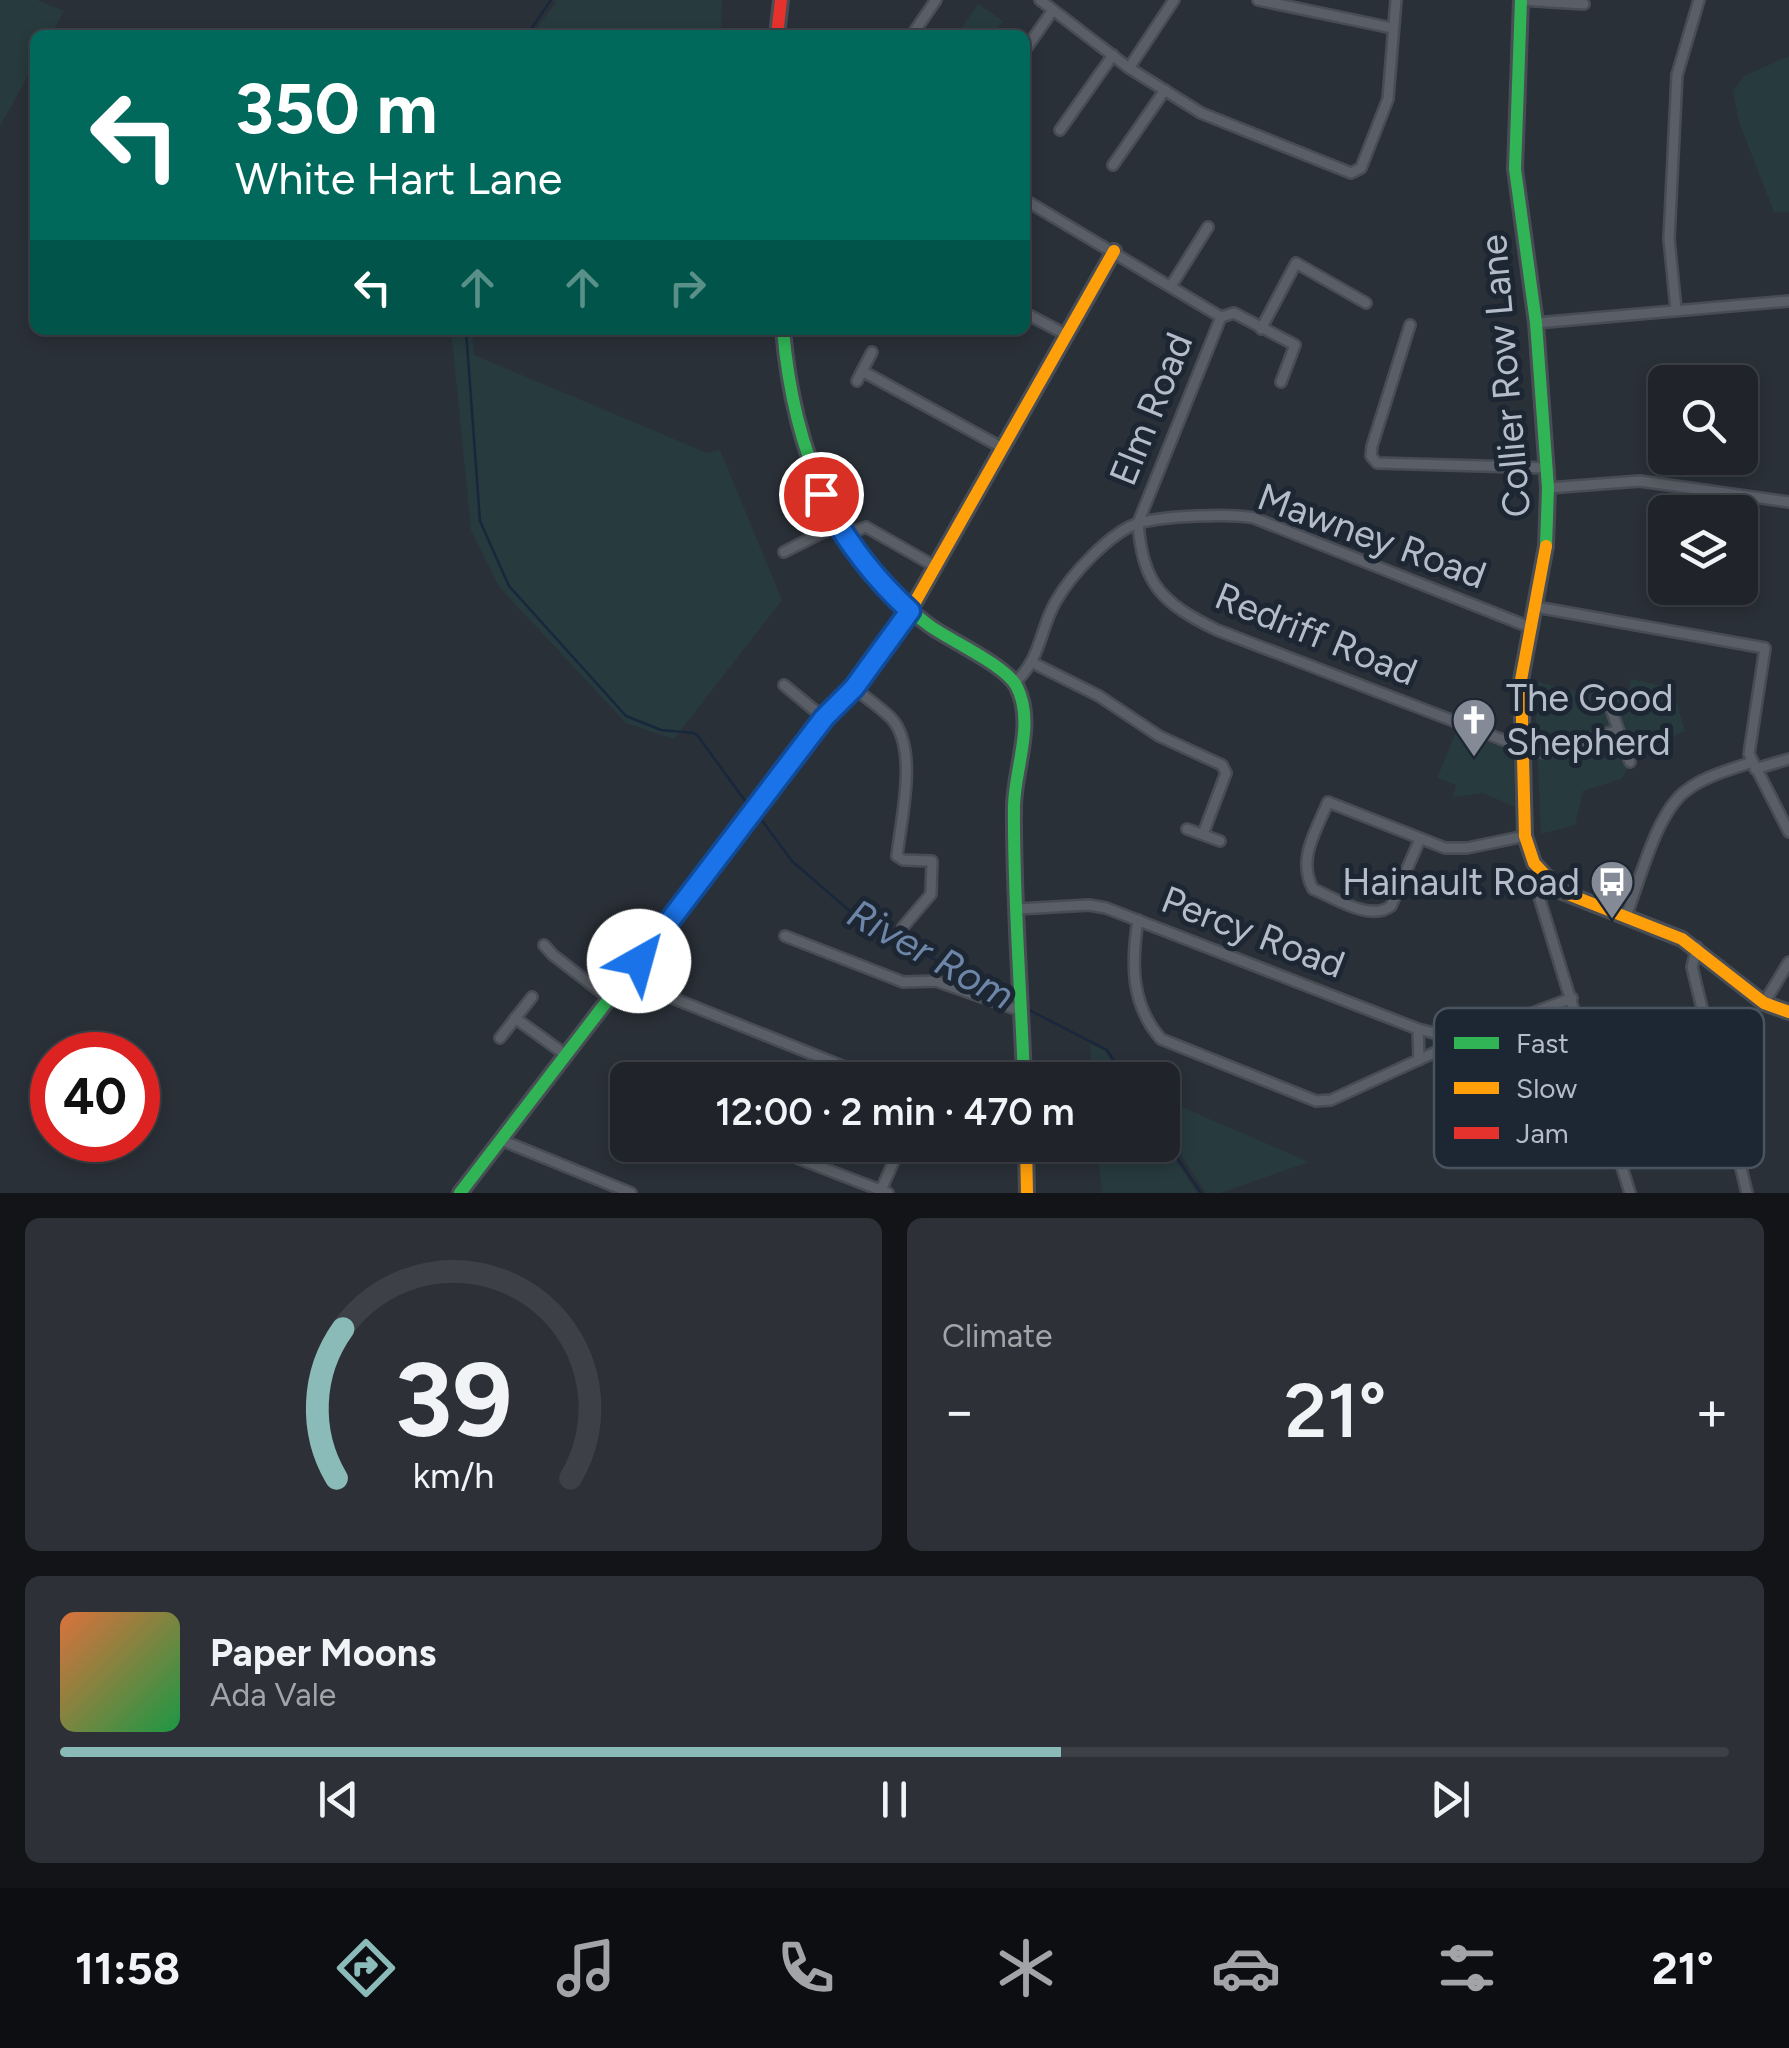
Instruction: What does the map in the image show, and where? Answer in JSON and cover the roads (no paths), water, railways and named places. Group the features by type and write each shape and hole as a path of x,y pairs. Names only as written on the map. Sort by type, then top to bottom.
{"street":[{"path":"778,30 781,0"},
{"path":"915,30 936,0"},
{"path":"1040,0 1129,68 1201,113 1355,172 1361,168 1388,98 1396,0"},
{"path":"1258,0 1392,28"},
{"path":"1521,0 1584,4"},
{"name":"Collier Row Lane","path":"1521,0 1515,168 1536,323 1548,468 1546,559 1521,680 1525,836 1534,862 1548,881"},
{"path":"1676,309 1668,239 1677,75 1698,0"},
{"path":"1129,68 1170,2"},
{"path":"1030,43 1053,10"},
{"path":"1060,130 1113,55"},
{"path":"1113,165 1165,90"},
{"path":"1030,203 1220,317 1234,313 1295,345 1281,382"},
{"path":"1171,286 1208,227"},
{"path":"460,1193 910,611 1114,250"},
{"path":"1261,329 1296,263 1366,303"},
{"path":"1536,323 1789,301"},
{"path":"1030,316 1065,334"},
{"name":"Elm Road","path":"1138,523 1220,317"},
{"path":"1410,325 1372,446 1371,456 1376,463 1548,468"},
{"path":"784,335 792,415 803,454 840,530 910,611 1016,682 1026,705 1014,803 1023,1062"},
{"path":"872,352 860,376 1001,447"},
{"path":"1548,488 1640,481 1789,502"},
{"name":"Mawney Road","path":"1016,682 1033,662 1055,602 1090,556 1138,523 1212,516 1254,518 1532,628"},
{"name":"Redriff Road","path":"1138,523 1141,560 1150,581 1194,618 1524,748"},
{"path":"784,552 840,530 866,526 936,567"},
{"path":"1536,607 1764,648 1750,754 1789,832"},
{"path":"1033,662 1099,696 1159,736 1222,765 1226,773 1203,834"},
{"path":"784,684 824,718"},
{"path":"854,688 891,718 902,735 907,755 896,856 932,861 930,894 903,927"},
{"path":"1606,694 1630,762"},
{"path":"1524,748 1544,753 1618,730"},
{"path":"1626,916 1668,810 1694,786 1789,759"},
{"path":"1420,839 1392,906 1383,912 1371,912 1312,890 1306,876 1306,857 1328,802 1446,848 1467,848 1525,836"},
{"path":"1186,828 1220,841"},
{"path":"1575,1008 1540,900 1548,881 1560,891 1696,948 1764,1002 1789,1012"},
{"name":"Percy Road","path":"1018,908 1089,905 1434,1032"},
{"path":"1138,920 1137,1002 1161,1039 1316,1100 1331,1100 1434,1053"},
{"path":"785,936 903,982 936,981 1021,1006"},
{"path":"544,944 610,999"},
{"path":"1696,948 1692,968 1702,1008"},
{"path":"1764,1002 1789,962"},
{"path":"624,980 832,1062"},
{"path":"500,1038 532,996"},
{"path":"1549,1008 1572,998"},
{"path":"515,1018 566,1055"},
{"path":"1418,1028 1419,1060"},
{"path":"501,1140 632,1193"},
{"path":"807,1162 884,1192 895,1162"},
{"path":"1027,1162 1028,1193"},
{"path":"1623,1168 1630,1193"},
{"path":"1741,1168 1747,1193"}],"waterway":[{"name":"River Rom","path":"530,30 551,0"},
{"name":"River Rom","path":"466,335 480,521 509,586 626,716 661,730 698,736 751,809"},
{"name":"River Rom","path":"757,814 792,861 860,920 1017,1003"},
{"name":"River Rom","path":"1029,1010 1107,1050 1115,1062"},
{"name":"River Rom","path":"1180,1162 1201,1193"}],"place":[{"name":"The Good Shepherd","path":"1474,758"},
{"name":"Hainault Road","path":"1612,920"}]}
